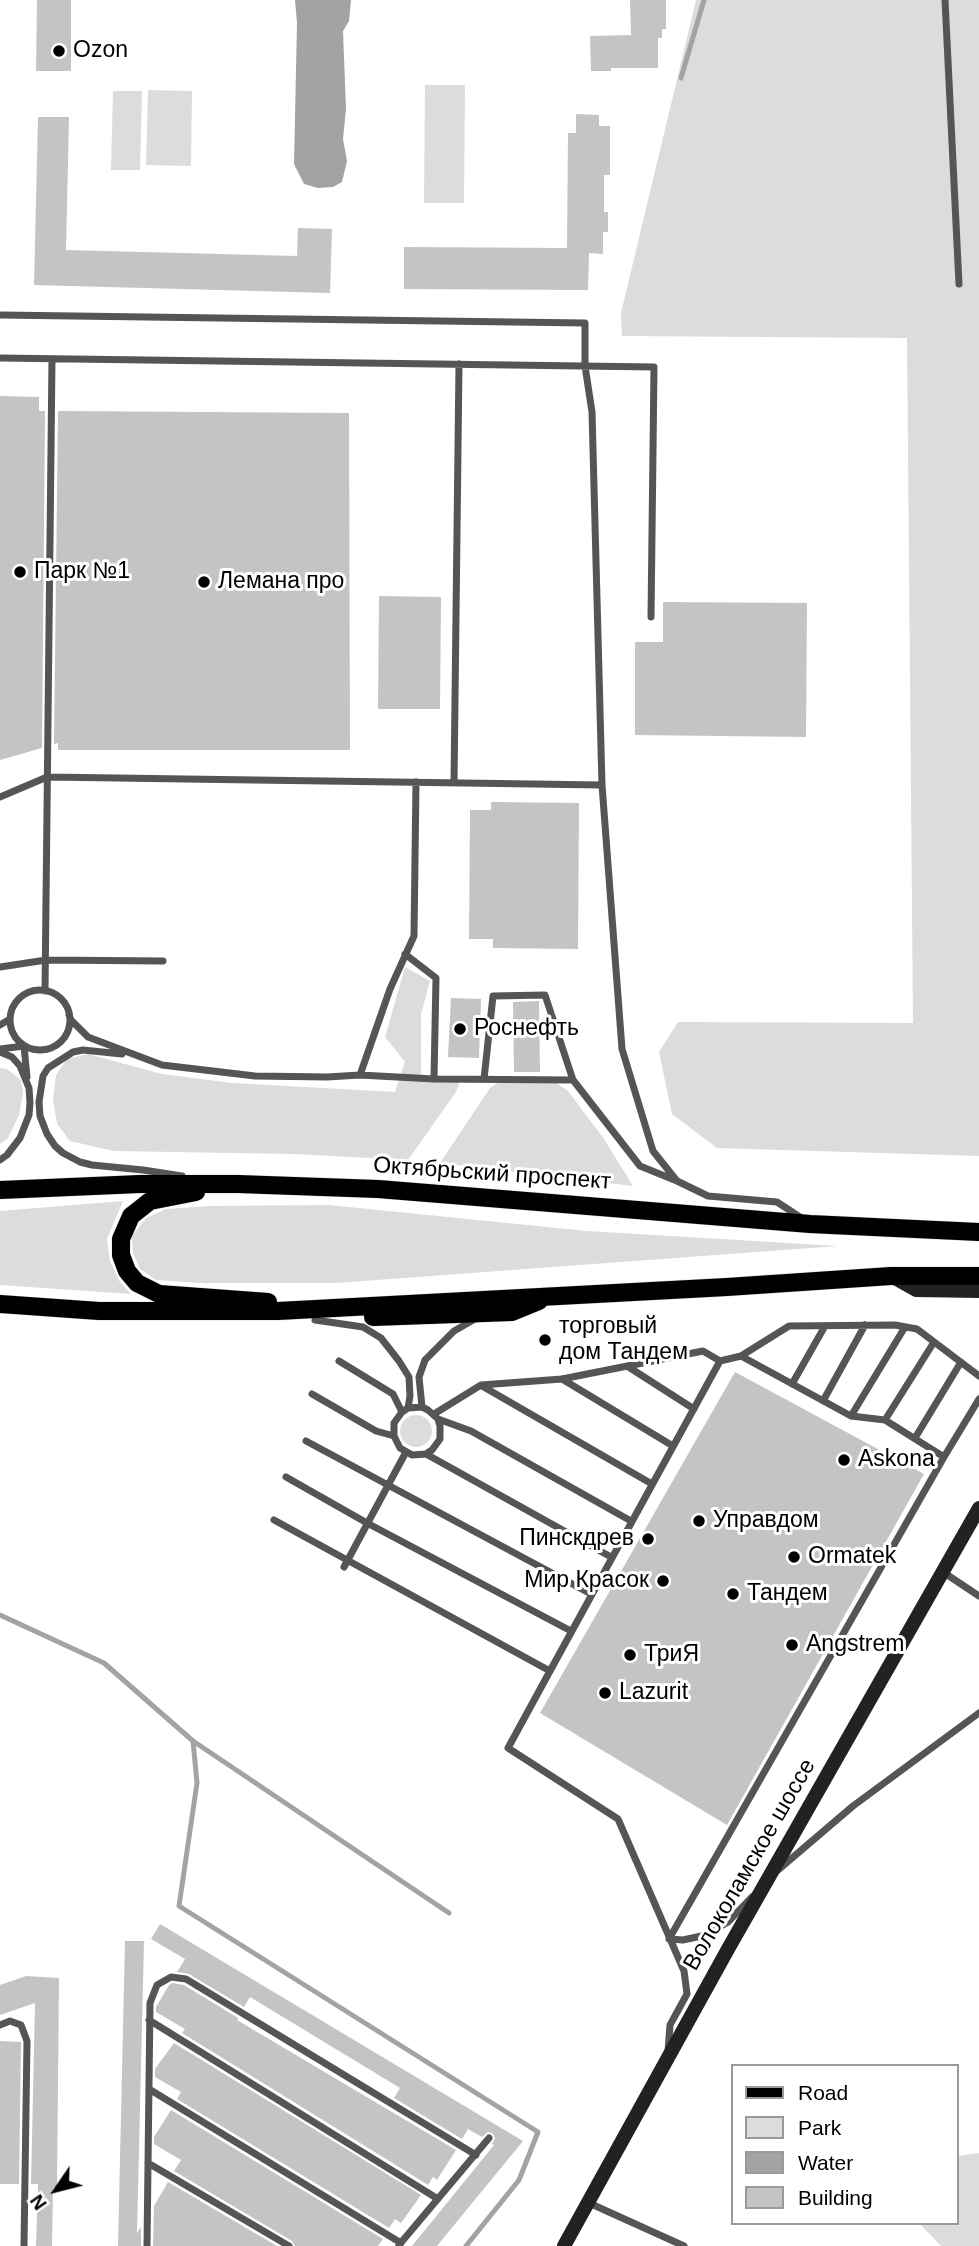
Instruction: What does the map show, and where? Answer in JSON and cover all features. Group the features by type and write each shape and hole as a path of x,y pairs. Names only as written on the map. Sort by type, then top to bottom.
{"main road":[{"name":"Октябрьский проспект","path":"0,1190 140,1184 378,1189 810,1223 979,1232"},
{"path":"238,1184 158,1199 136,1210 126,1223 121,1239 121,1255 127,1271 137,1283 159,1294 244,1299 297,1310"},
{"path":"891,1276 916,1290 979,1291"},
{"path":"0,1304 99,1311 278,1311 891,1276 979,1276"},
{"path":"278,1311 315,1320 512,1312 556,1295"},
{"name":"Волоколамское шоссе","path":"564,2246 667,2058 979,1508"}],"lane":[{"path":"945,0 959,284"},
{"path":"0,315 585,323 585,366 592,412 602,785 622,1049 653,1152 677,1181"},
{"path":"0,358 654,367 652,617"},
{"path":"45,991 52,359"},
{"path":"454,783 459,364"},
{"path":"0,797 47,777 602,785"},
{"path":"360,1075 390,989 415,936 416,782"},
{"path":"405,954 436,978 433,1079"},
{"path":"0,967 46,960 163,961"},
{"path":"0,1160 14,1147 23,1132 30,1103 24,1046 14,1034 10,1019 14,1005 22,997 35,991 45,991 60,998 71,1020 88,1037 162,1065 255,1076 360,1075 433,1079 573,1080"},
{"path":"484,1079 493,996 545,995 573,1080 640,1166 708,1196 777,1202 810,1223"},
{"path":"56,1061 58,1047 69,1026 69,1015"},
{"path":"0,1025 10,1019"},
{"path":"0,1050 24,1046 39,1050 58,1047 133,1055"},
{"path":"0,1050 16,1061 27,1080"},
{"path":"79,1051 56,1061 48,1068 43,1076 39,1094 43,1126 50,1140 64,1153 92,1165 238,1184"},
{"path":"422,1407 419,1377 425,1360 454,1331 488,1312"},
{"path":"315,1320 363,1327 381,1338 399,1361 409,1377 411,1396 405,1410 394,1423 394,1436 396,1443 406,1452 412,1455 426,1454 611,1557"},
{"path":"822,1401 865,1325"},
{"path":"667,2058 670,2025 687,1994 684,1971 618,1819 508,1748 720,1362 741,1356 789,1326 905,1327 916,1329 979,1376"},
{"path":"792,1384 825,1326"},
{"path":"851,1416 905,1327"},
{"path":"886,1420 934,1342"},
{"path":"436,1417 481,1385 562,1379 703,1351 720,1362"},
{"path":"741,1356 851,1416 886,1420 944,1457"},
{"path":"339,1361 393,1394 405,1410"},
{"path":"915,1438 961,1362"},
{"path":"627,1366 694,1409"},
{"path":"562,1379 673,1446"},
{"path":"481,1385 652,1484"},
{"path":"312,1394 376,1432 394,1436"},
{"path":"669,1939 979,1399"},
{"path":"405,1410 422,1407 436,1417 471,1431 631,1521"},
{"path":"426,1454 440,1439 436,1417"},
{"path":"306,1441 591,1594"},
{"path":"345,1564 406,1452"},
{"path":"286,1477 571,1631"},
{"path":"274,1520 345,1564 550,1671"},
{"path":"943,1572 979,1596"},
{"path":"669,1939 683,1940 706,1936 728,1923 767,1881 853,1807 979,1713"},
{"path":"147,2246 150,2003 157,1985 171,1977 186,1979 476,2155"},
{"path":"149,2020 438,2199"},
{"path":"0,2025 10,2021 21,2025 27,2040 24,2246"},
{"path":"149,2089 400,2245 489,2138"},
{"path":"148,2163 289,2246"},
{"path":"589,2203 684,2246"}],"green space":[{"path":"696,0 979,0 979,1156 717,1148 672,1114 659,1052 678,1022 913,1023 907,338 622,336 621,313"},
{"path":"425,85 465,85 464,203 424,203"},
{"path":"148,90 192,91 191,166 146,165"},
{"path":"113,91 142,91 140,170 111,170"},
{"path":"405,967 430,981 421,1014 421,1075 457,1078 459,1084 408,1160 294,1154 114,1151 70,1141 57,1124 53,1100 56,1075 67,1059 88,1054 162,1074 232,1083 395,1092 405,1062 385,1037"},
{"path":"0,1068 7,1069 21,1080 23,1093 19,1115 8,1138 0,1144"},
{"path":"502,1080 553,1081 568,1091 604,1139 633,1186 440,1163 490,1088"},
{"path":"123,1201 107,1239 110,1261 120,1282 131,1294 0,1285 0,1211"},
{"path":"329,1205 587,1231 838,1246 336,1283 200,1283 156,1280 140,1269 133,1253 132,1236 146,1218 166,1209"},
{"path":"416,1415 427,1420 432,1431 427,1442 416,1447 405,1442 400,1431 405,1420"},
{"path":"979,2153 979,2246 941,2246 921,2225 958,2225 958,2156"}],"water":[{"path":"295,0 351,0 349,21 343,31 346,109 343,139 347,161 342,182 333,187 318,188 304,184 294,164 297,23"}],"building":[{"path":"37,0 71,0 71,71 36,71"},
{"path":"630,0 666,0 666,29 662,29 662,38 658,38 658,68 611,68 611,71 591,71 590,36 631,35"},
{"path":"576,114 599,115 599,126 610,126 610,175 604,175 604,212 608,212 608,232 603,232 603,254 589,253 588,290 404,289 404,247 567,248 568,133 576,133"},
{"path":"38,117 69,117 66,250 297,256 298,228 332,229 330,293 34,285"},
{"name":"Парк №1","path":"0,396 39,397 39,411 45,411 42,748 0,760"},
{"name":"Лемана про","path":"58,411 349,413 350,750 58,750 58,743 54,744"},
{"path":"379,596 441,597 440,709 378,709"},
{"path":"663,602 807,603 806,737 635,735 635,642 663,642"},
{"path":"491,802 579,803 578,949 493,948 493,939 469,939 470,810 491,810"},
{"path":"451,998 481,999 479,1058 448,1057"},
{"path":"539,1001 540,1072 514,1072 513,1002"},
{"name":"Тандем","path":"735,1372 924,1474 727,1825 540,1713"},
{"path":"160,1924 523,2141 437,2246 412,2246 494,2145 493,2134 488,2132 482,2137 468,2129 462,2139 394,2098 400,2088 250,1997 244,2007 189,1974 177,1972 185,1959 151,1939"},
{"path":"125,1941 144,1941 137,2233 141,2227 141,2246 118,2246"},
{"path":"26,1976 59,1978 57,2188 53,2188 52,2246 36,2246 38,2184 31,2184 35,2003 0,2015 0,1985"},
{"path":"172,1983 184,1985 238,2018 237,2020 456,2150 437,2180 433,2177 428,2185 182,2033 185,2029 156,2012 156,2007"},
{"path":"0,2041 21,2042 19,2184 0,2184"},
{"path":"174,2043 421,2195 401,2223 395,2219 389,2228 177,2099 181,2092 155,2077 155,2069"},
{"path":"171,2110 383,2239 378,2246 295,2246 292,2241 174,2171 181,2160 154,2144 154,2137"},
{"path":"168,2182 277,2246 153,2246 154,2206"}],"waterway":[{"path":"681,78 704,0"},
{"path":"0,1615 104,1663 193,1741 449,1913"},
{"path":"193,1741 197,1783 179,1906 538,2132 519,2180 466,2246"}],"place":[{"name":"Ozon","path":"59,51"},
{"name":"Парк №1","path":"20,572"},
{"name":"Лемана про","path":"204,582"},
{"name":"Роснефть","path":"460,1029"},
{"name":"торговый дом Тандем","path":"545,1340"},
{"name":"Askona","path":"844,1460"},
{"name":"Управдом","path":"699,1521"},
{"name":"Пинскдрев","path":"648,1539"},
{"name":"Ormatek","path":"794,1557"},
{"name":"Мир Красок","path":"663,1581"},
{"name":"Тандем","path":"733,1594"},
{"name":"Angstrem","path":"792,1645"},
{"name":"ТриЯ","path":"630,1655"},
{"name":"Lazurit","path":"605,1693"}]}
